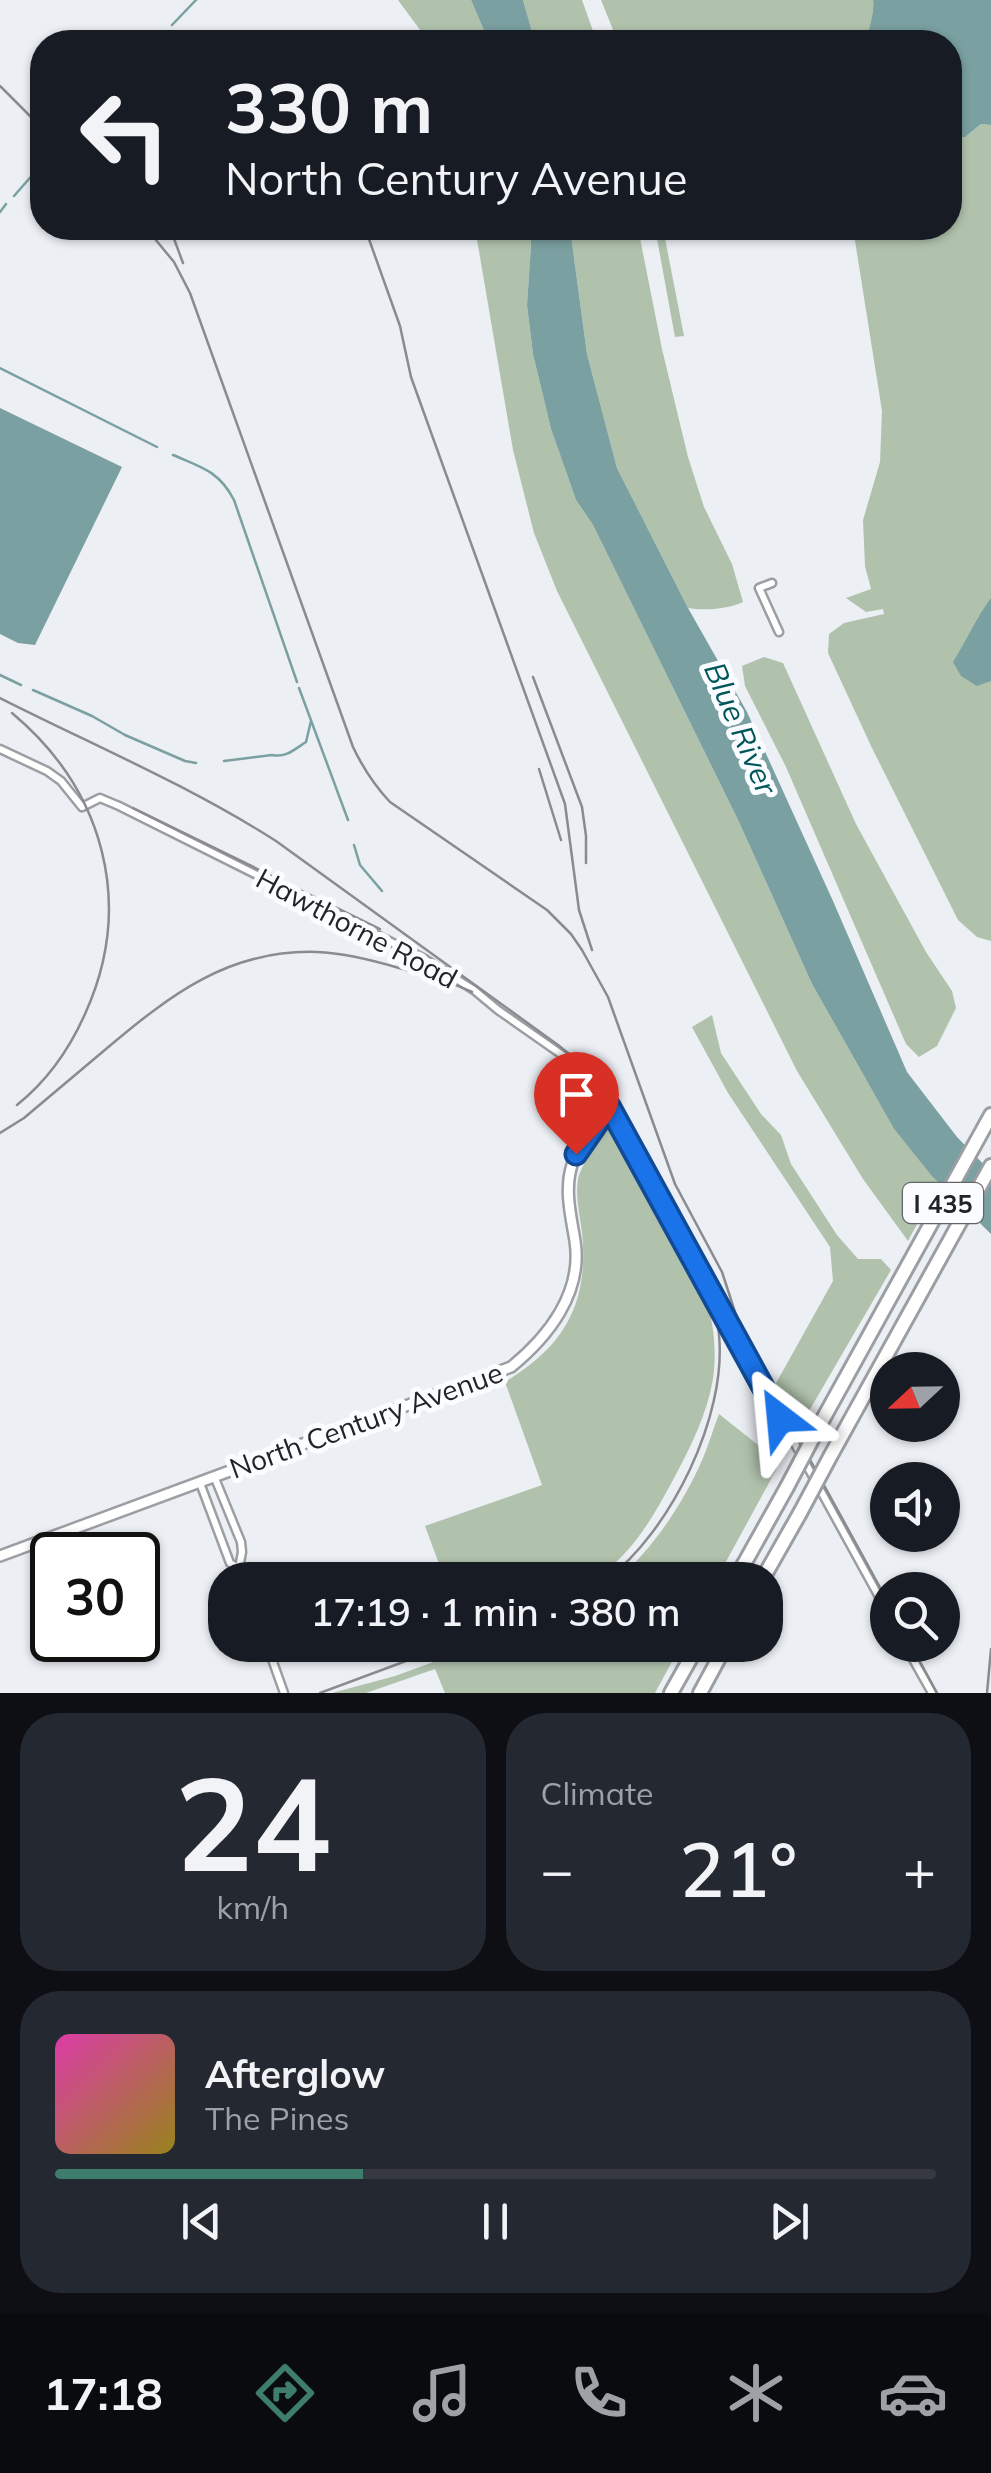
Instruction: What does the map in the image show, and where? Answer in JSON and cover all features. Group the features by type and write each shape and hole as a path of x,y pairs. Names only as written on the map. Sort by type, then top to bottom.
{"highway":[{"name":"I 435","path":"745,1562 991,1115"},
{"name":"I 435","path":"772,1562 991,1166"},
{"path":"671,1693 688,1662"},
{"path":"700,1693 717,1662"}],"street":[{"path":"772,583 760,588 778,632"},
{"name":"Hawthorne Road","path":"0,749 47,771 61,781 82,807 100,798 119,806 423,958 568,1058 593,1082 609,1106 870,1580"},
{"name":"North Century Avenue","path":"0,1556 511,1367 536,1347 560,1314 572,1278 576,1244 569,1216 572,1165 609,1106"},
{"path":"214,1476 240,1542 240,1562"},
{"path":"200,1482 230,1562"},
{"path":"273,1662 284,1693"},
{"path":"915,1662 932,1693"}],"green space":[{"path":"398,0 471,0 484,30 420,30"},
{"path":"523,0 582,0 593,30 532,30"},
{"path":"601,0 873,0 869,30 613,30"},
{"path":"981,124 991,125 991,941 977,937 958,920 828,653 829,634 844,623 884,614 883,609 866,612 846,598 871,589 865,566 863,520 880,462 882,411 855,240 962,240 965,137"},
{"path":"477,240 531,240 527,305 533,354 551,429 576,500 593,525 739,822 812,984 894,1129 939,1183 908,1241 863,1179 797,1071 557,591 534,533 513,450"},
{"path":"572,240 640,240 688,457 704,507 732,564 743,602 716,609 688,608 617,468 587,354"},
{"path":"657,240 665,240 684,336 675,337"},
{"path":"764,657 783,663 856,824 926,952 952,991 956,1008 937,1046 919,1057 906,1044 786,767 745,686 742,666"},
{"path":"712,1015 721,1053 761,1114 781,1135 791,1164 837,1235 858,1259 881,1259 891,1270 798,1430 775,1385 833,1281 830,1247 728,1093 692,1027"},
{"path":"609,1127 616,1133 706,1302 713,1327 714,1362 702,1418 648,1522 616,1562 438,1562 425,1526 542,1485 505,1382 550,1346 574,1307 583,1265 578,1179 602,1131"},
{"path":"719,1414 778,1461 726,1562 634,1562 677,1508 703,1458"},
{"path":"433,1662 672,1662 655,1693 445,1693 435,1669 366,1693 332,1693"}],"water":[{"path":"471,0 523,0 532,30 484,30"},
{"path":"873,0 991,0 991,125 981,124 962,138 962,30 869,30"},
{"name":"Blue River","path":"531,240 572,240 587,354 617,468 688,608 747,712 907,1072 957,1137 991,1172 991,1234 932,1176 894,1129 812,984 739,822 593,525 576,500 551,429 533,354 527,305"},
{"path":"0,408 122,467 35,645 18,643 0,634"},
{"path":"991,598 991,681 977,686 961,676 953,662"}],"waterway":[{"path":"172,25 196,0"},
{"path":"14,196 30,178"},
{"path":"0,212 6,204"},
{"path":"0,368 157,447"},
{"path":"173,455 215,476 234,500 297,682"},
{"path":"0,675 21,685"},
{"path":"299,688 348,820"},
{"path":"33,690 125,735 196,763"},
{"path":"224,761 290,752 306,742 311,721"},
{"path":"354,845 360,865 382,891"}],"railway":[{"path":"0,86 30,116"},
{"path":"156,240 174,262 190,293 361,762 390,802 547,910 582,950 608,997 675,1184 722,1272 755,1361"},
{"path":"174,240 183,263"},
{"path":"369,240 400,326 411,377 565,804 579,910 592,950"},
{"path":"533,677 582,807 586,863"},
{"path":"0,698 175,784 276,841 558,1045 605,1090 674,1212"},
{"path":"12,713 44,744 89,813 102,851 108,891 108,931 100,973 85,1014 56,1064 17,1105"},
{"path":"539,769 561,840"},
{"path":"133,808 380,929"},
{"path":"0,1133 178,994 202,979 256,958 285,953 348,955 472,992"},
{"path":"627,1562 652,1532 690,1470 714,1401 719,1367 715,1308 684,1232"},
{"path":"751,1352 872,1572"},
{"path":"987,1693 991,1649"},
{"path":"320,1693 403,1662"},
{"path":"920,1662 937,1693"}],"route":[{"path":"576,1154 609,1106 780,1418"}]}
